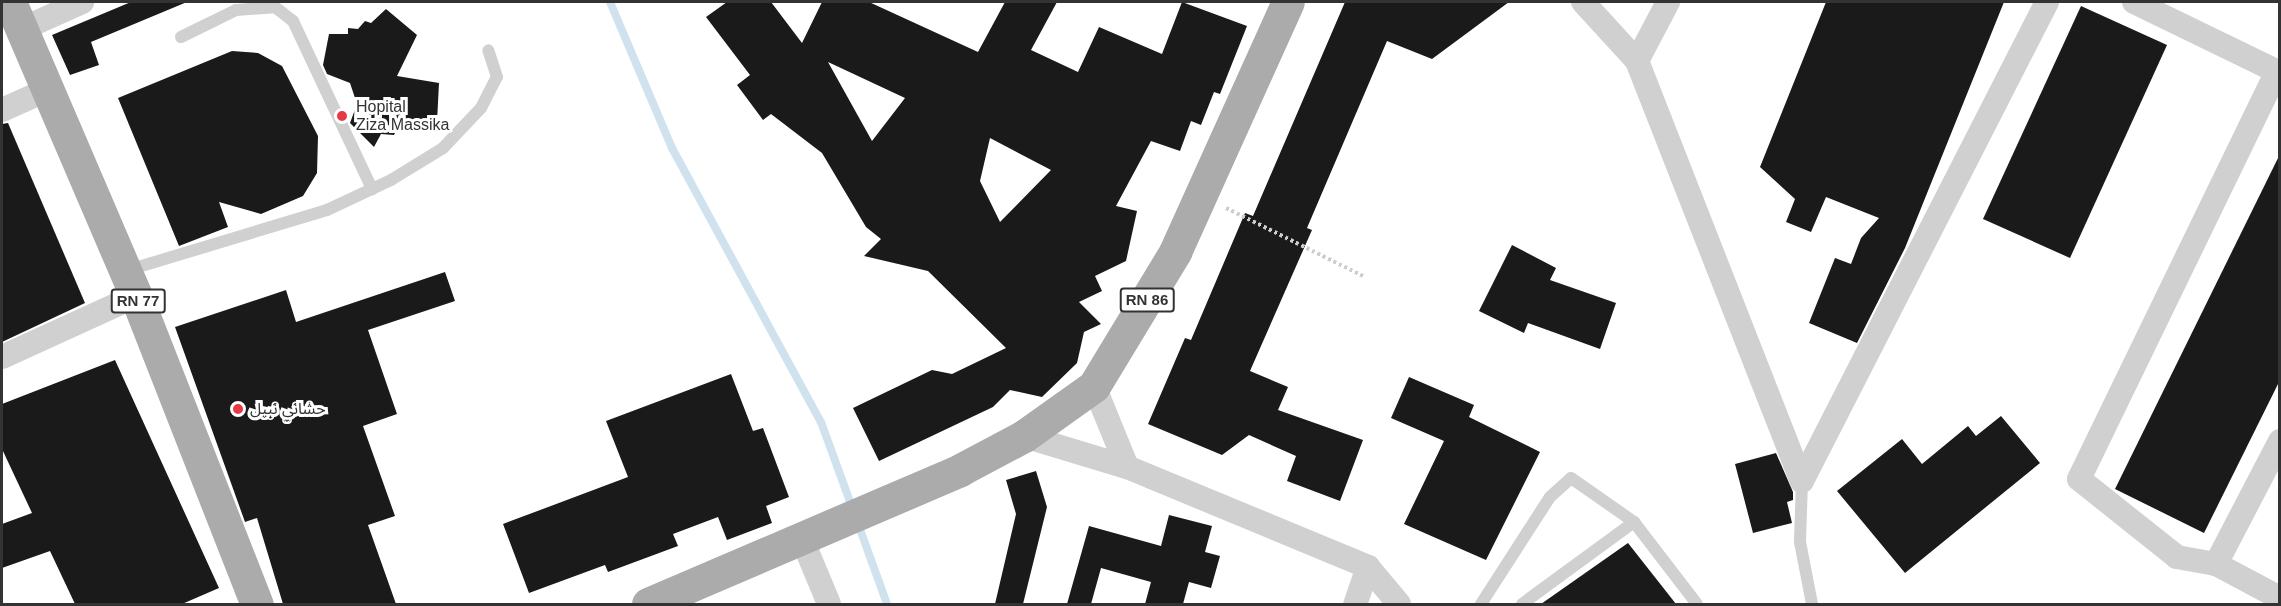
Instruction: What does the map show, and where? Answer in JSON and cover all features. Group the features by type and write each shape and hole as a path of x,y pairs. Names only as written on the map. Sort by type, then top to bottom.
{"main road":[{"name":"RN 86","path":"648,604 895,499 1024,436 1094,386 1175,252 1288,2"},
{"name":"RN 77","path":"16,15 130,284 257,604"}],"street":[{"path":"16,15 82,2"},
{"path":"1582,2 1637,61 1802,481"},
{"path":"1637,61 1668,2"},
{"path":"1802,481 2047,2"},
{"path":"2134,2 2278,72 2079,479 2177,557 2216,564 2280,598"},
{"path":"2,110 47,90"},
{"path":"2,357 130,284"},
{"path":"1094,386 1127,467"},
{"path":"1024,436 1127,467 1368,567 1399,604"},
{"path":"2216,564 2280,441"},
{"path":"802,539 830,604"},
{"path":"1355,604 1368,567"}],"lane":[{"path":"181,37 236,10 275,7 293,21 372,189"},
{"path":"130,284 327,210 372,189 442,148 481,108 497,77 489,50"},
{"path":"1481,604 1550,497 1571,478 1634,522 1697,604"},
{"path":"1802,481 1800,542 1812,604"},
{"path":"1522,604 1634,522"}],"path":[{"path":"1202,196 1363,276"}],"building":[{"path":"131,2 187,2 91,42 99,65 70,75 52,35"},
{"path":"727,2 771,2 802,43 822,2 869,2 978,52 1005,2 1057,2 1031,50 1078,72 1099,27 1162,54 1182,2 1247,26 1220,94 1214,92 1201,125 1191,121 1180,151 1151,141 1116,206 1137,211 1126,261 1095,276 1102,291 1079,302 1101,324 1084,332 1077,363 1042,397 1010,390 993,407 879,461 853,408 932,370 952,374 1006,348 928,271 864,256 881,239 866,227 822,153 771,114 763,120 737,85 750,75 706,17","holes":["828,62 905,98 872,141","990,138 1051,170 1000,222 980,181"]},
{"path":"1345,2 1509,2 1432,59 1387,41 1307,228 1312,230 1250,371 1288,387 1278,410 1363,440 1340,501 1287,481 1296,456 1249,435 1222,455 1148,424 1185,338 1191,340 1245,213 1253,216"},
{"path":"1826,2 2004,2 1905,248 1857,343 1809,323 1835,258 1851,264 1861,238 1879,218 1826,197 1811,232 1786,222 1795,199 1760,167"},
{"path":"2081,6 2167,45 2070,258 1983,219"},
{"path":"386,9 417,35 397,76 439,83 437,122 418,120 406,129 398,127 394,135 381,134 374,147 350,123 357,104 350,83 327,74 323,65 329,34 348,34 348,28 358,29 365,21 371,23"},
{"path":"232,51 258,53 282,66 318,136 317,173 303,196 261,214 219,202 228,227 179,246 118,98"},
{"path":"8,123 85,303 2,342 2,124"},
{"path":"2280,154 2280,380 2204,533 2115,489"},
{"path":"1512,245 1556,268 1550,280 1616,303 1600,349 1528,323 1524,333 1479,311"},
{"path":"445,272 455,301 368,330 397,414 363,426 395,516 368,525 396,604 283,604 257,518 245,522 175,327 286,290 296,322"},
{"path":"115,360 219,588 182,604 75,604 50,551 2,568 2,524 32,513 2,449 2,404"},
{"path":"731,374 753,431 763,428 789,497 766,506 772,523 727,540 718,517 673,534 678,546 608,572 605,565 529,593 503,524 628,477 606,421"},
{"path":"1409,377 1474,405 1469,417 1540,452 1486,560 1404,524 1444,441 1391,418"},
{"path":"2001,416 2040,463 1905,573 1837,491 1902,439 1922,464 1968,426 1976,436"},
{"path":"1776,453 1793,492 1793,500 1787,502 1792,523 1753,533 1735,464"},
{"path":"1036,471 1047,507 1023,604 995,604 1016,514 1006,480"},
{"path":"1169,515 1212,526 1205,552 1220,556 1211,588 1189,582 1183,604 1145,604 1151,582 1101,568 1091,604 1067,604 1089,526 1161,546"},
{"path":"1628,543 1676,604 1541,604"}],"waterway":[{"path":"610,2 672,148 821,422 852,507"},
{"path":"857,521 887,604"}],"place":[{"name":"Hopital Ziza Massika","path":"342,116"},
{"name":"حشاني نبيل","path":"238,409"}]}
